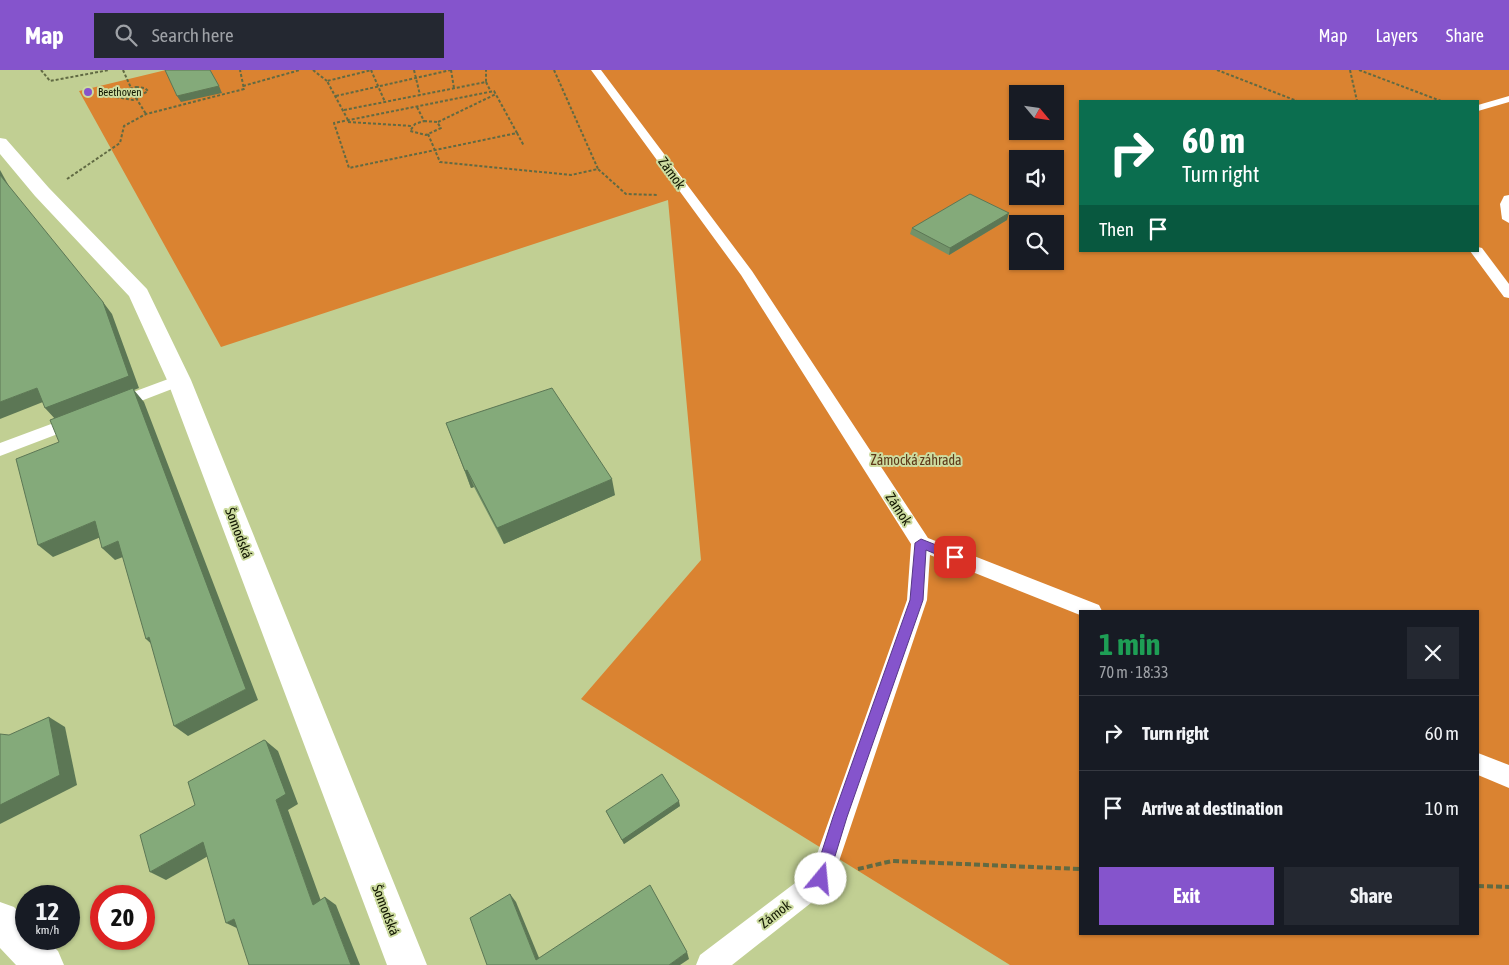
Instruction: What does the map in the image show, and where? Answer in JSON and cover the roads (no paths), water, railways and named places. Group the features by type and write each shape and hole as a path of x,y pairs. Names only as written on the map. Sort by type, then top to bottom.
{"street":[{"name":"Šomodská","path":"0,143 42,192 139,294 179,380 407,965"},
{"path":"0,921 44,965"}],"lane":[{"name":"Zámok","path":"596,70 747,274 921,543 916,600 840,817 821,879 710,965"},
{"path":"1479,108 1509,99"},
{"path":"1509,199 1506,204 1509,219"},
{"path":"1478,252 1509,294"},
{"path":"0,450 179,380"},
{"path":"921,543 1089,610"},
{"path":"1479,764 1509,777"}],"place":[{"name":"Beethoven","path":"88,92"}],"park label":[{"name":"Zámocká záhrada","path":"916,460"}]}
